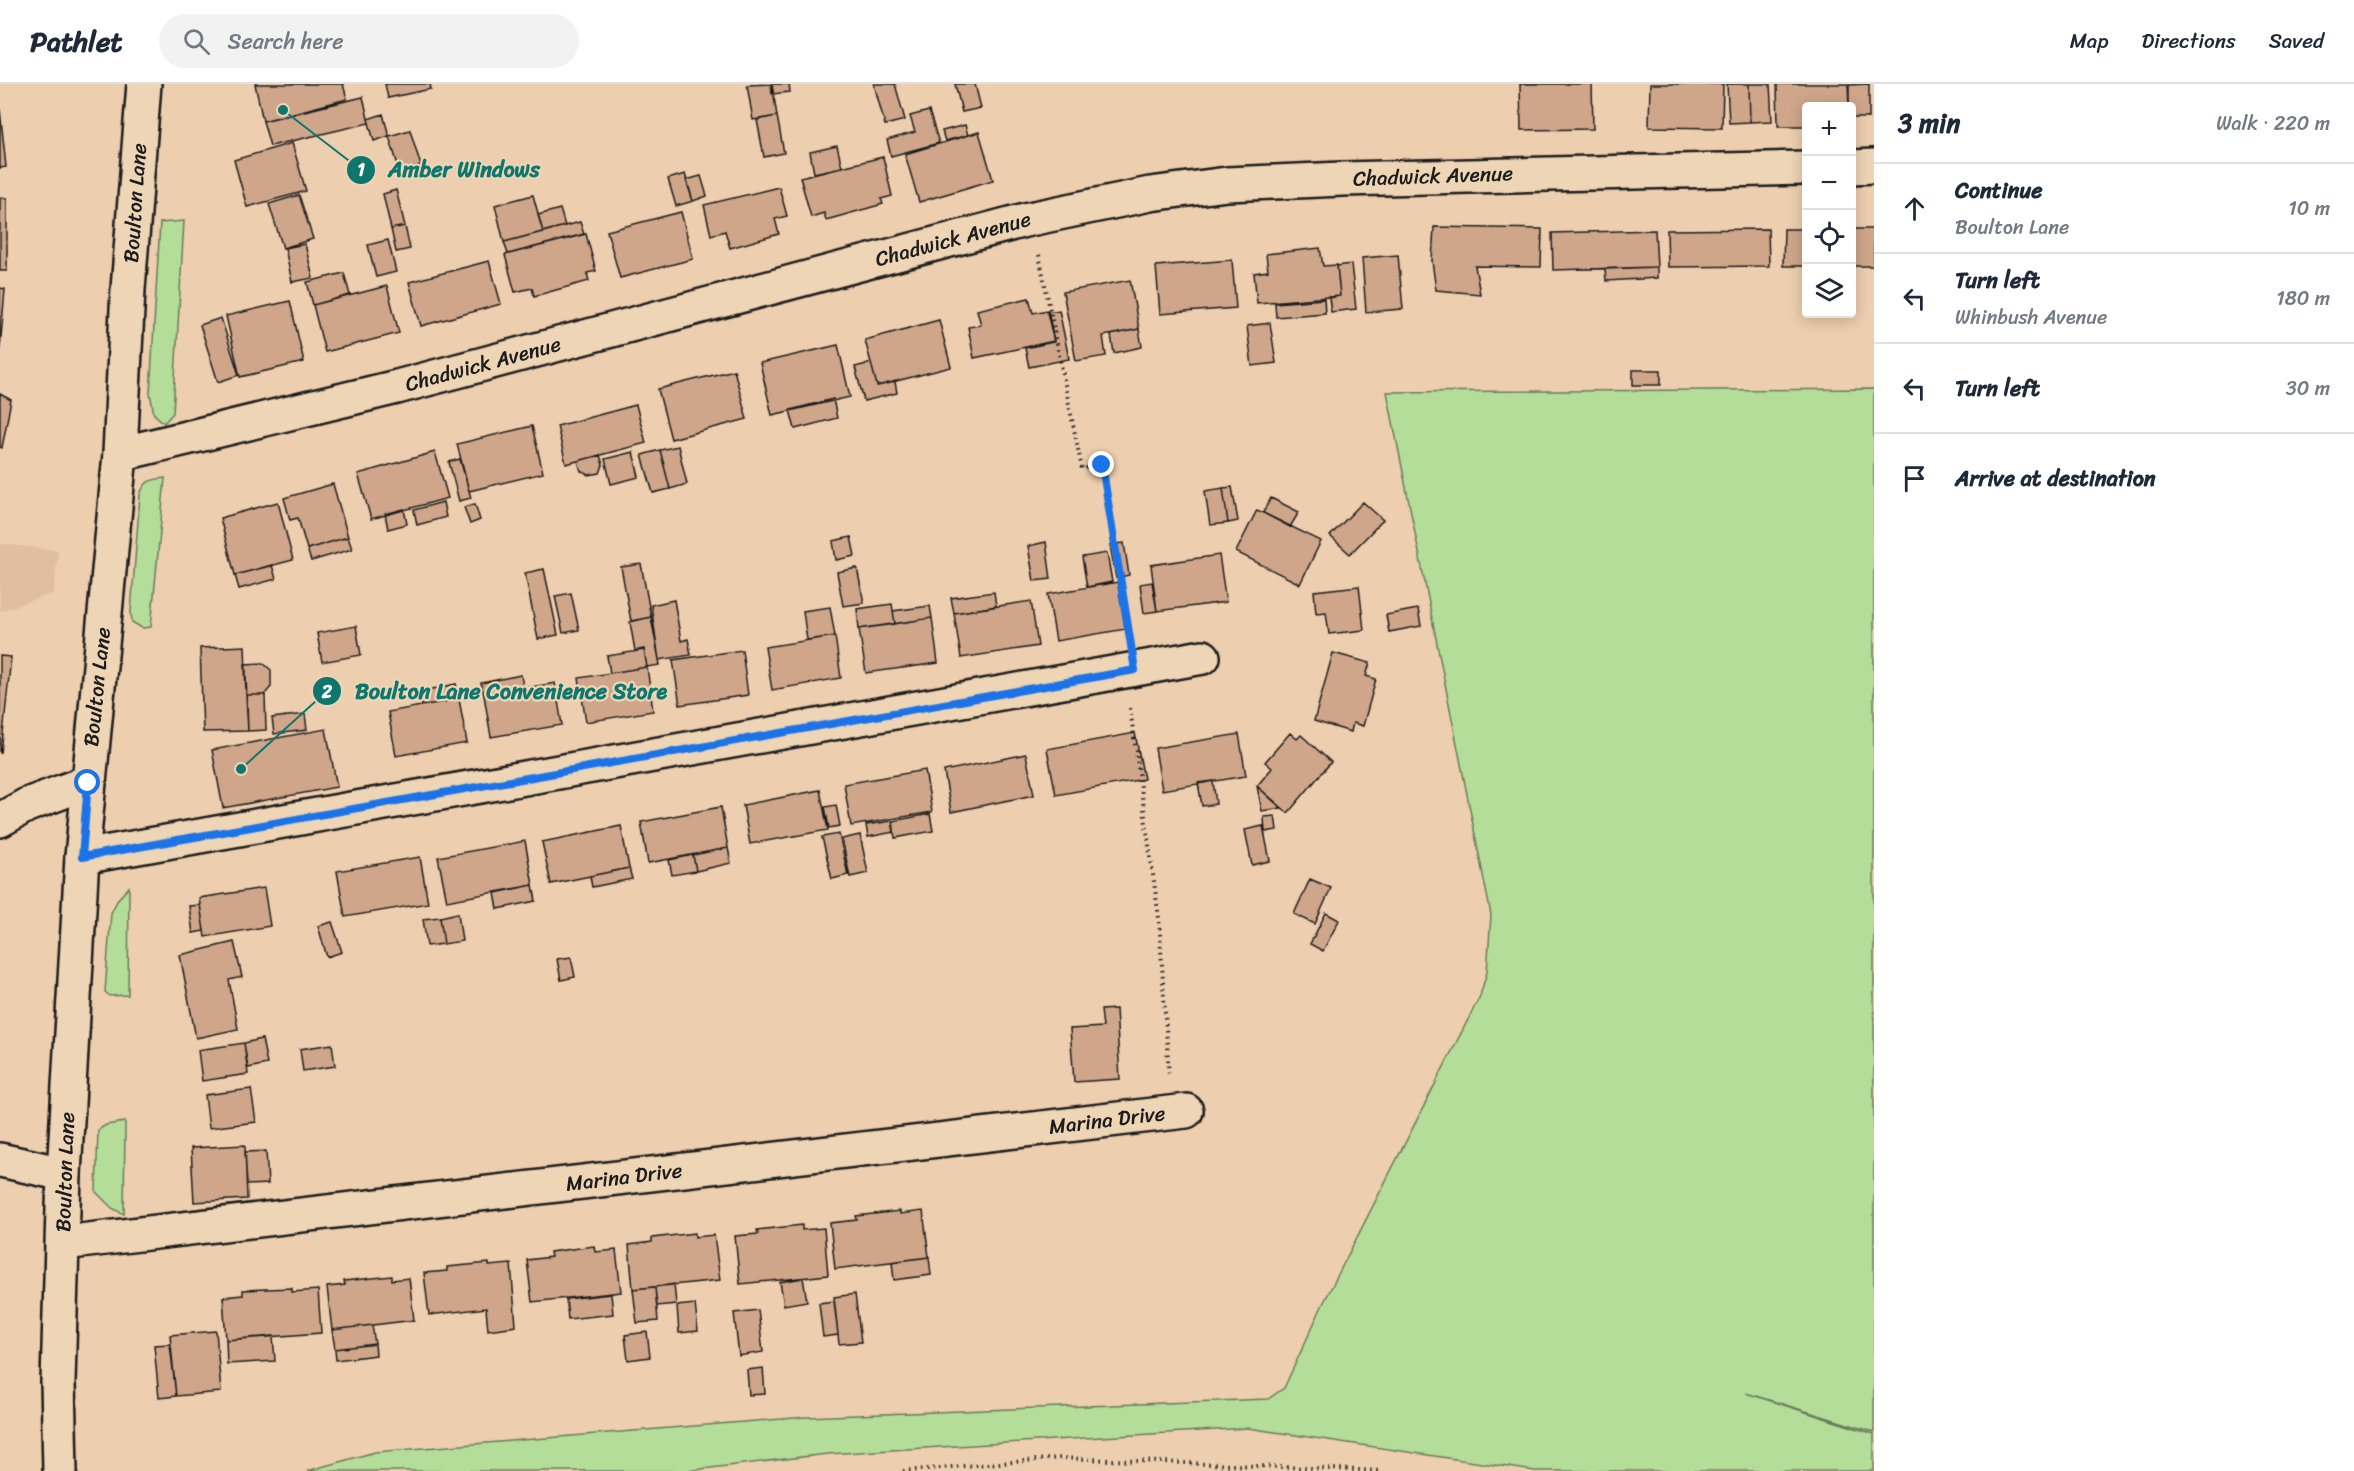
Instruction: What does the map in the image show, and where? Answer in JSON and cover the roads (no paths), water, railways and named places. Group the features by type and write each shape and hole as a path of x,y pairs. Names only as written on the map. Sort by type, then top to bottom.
{"street":[{"name":"Boulton Lane","path":"60,1471 58,1382 64,1174 82,857 120,454 128,289 144,84"},
{"path":"1856,167 1874,166"},
{"name":"Chadwick Avenue","path":"120,454 397,387 1032,218 1150,194 1227,184 1520,174 1802,168"},
{"path":"82,857 1203,657"},
{"path":"0,820 27,805 88,783"},
{"name":"Marina Drive","path":"63,1244 1179,1111"},
{"path":"0,1160 64,1174"}],"place":[{"name":"Amber Windows","path":"283,110"},
{"name":"Boulton Lane Convenience Store","path":"241,769"}]}
